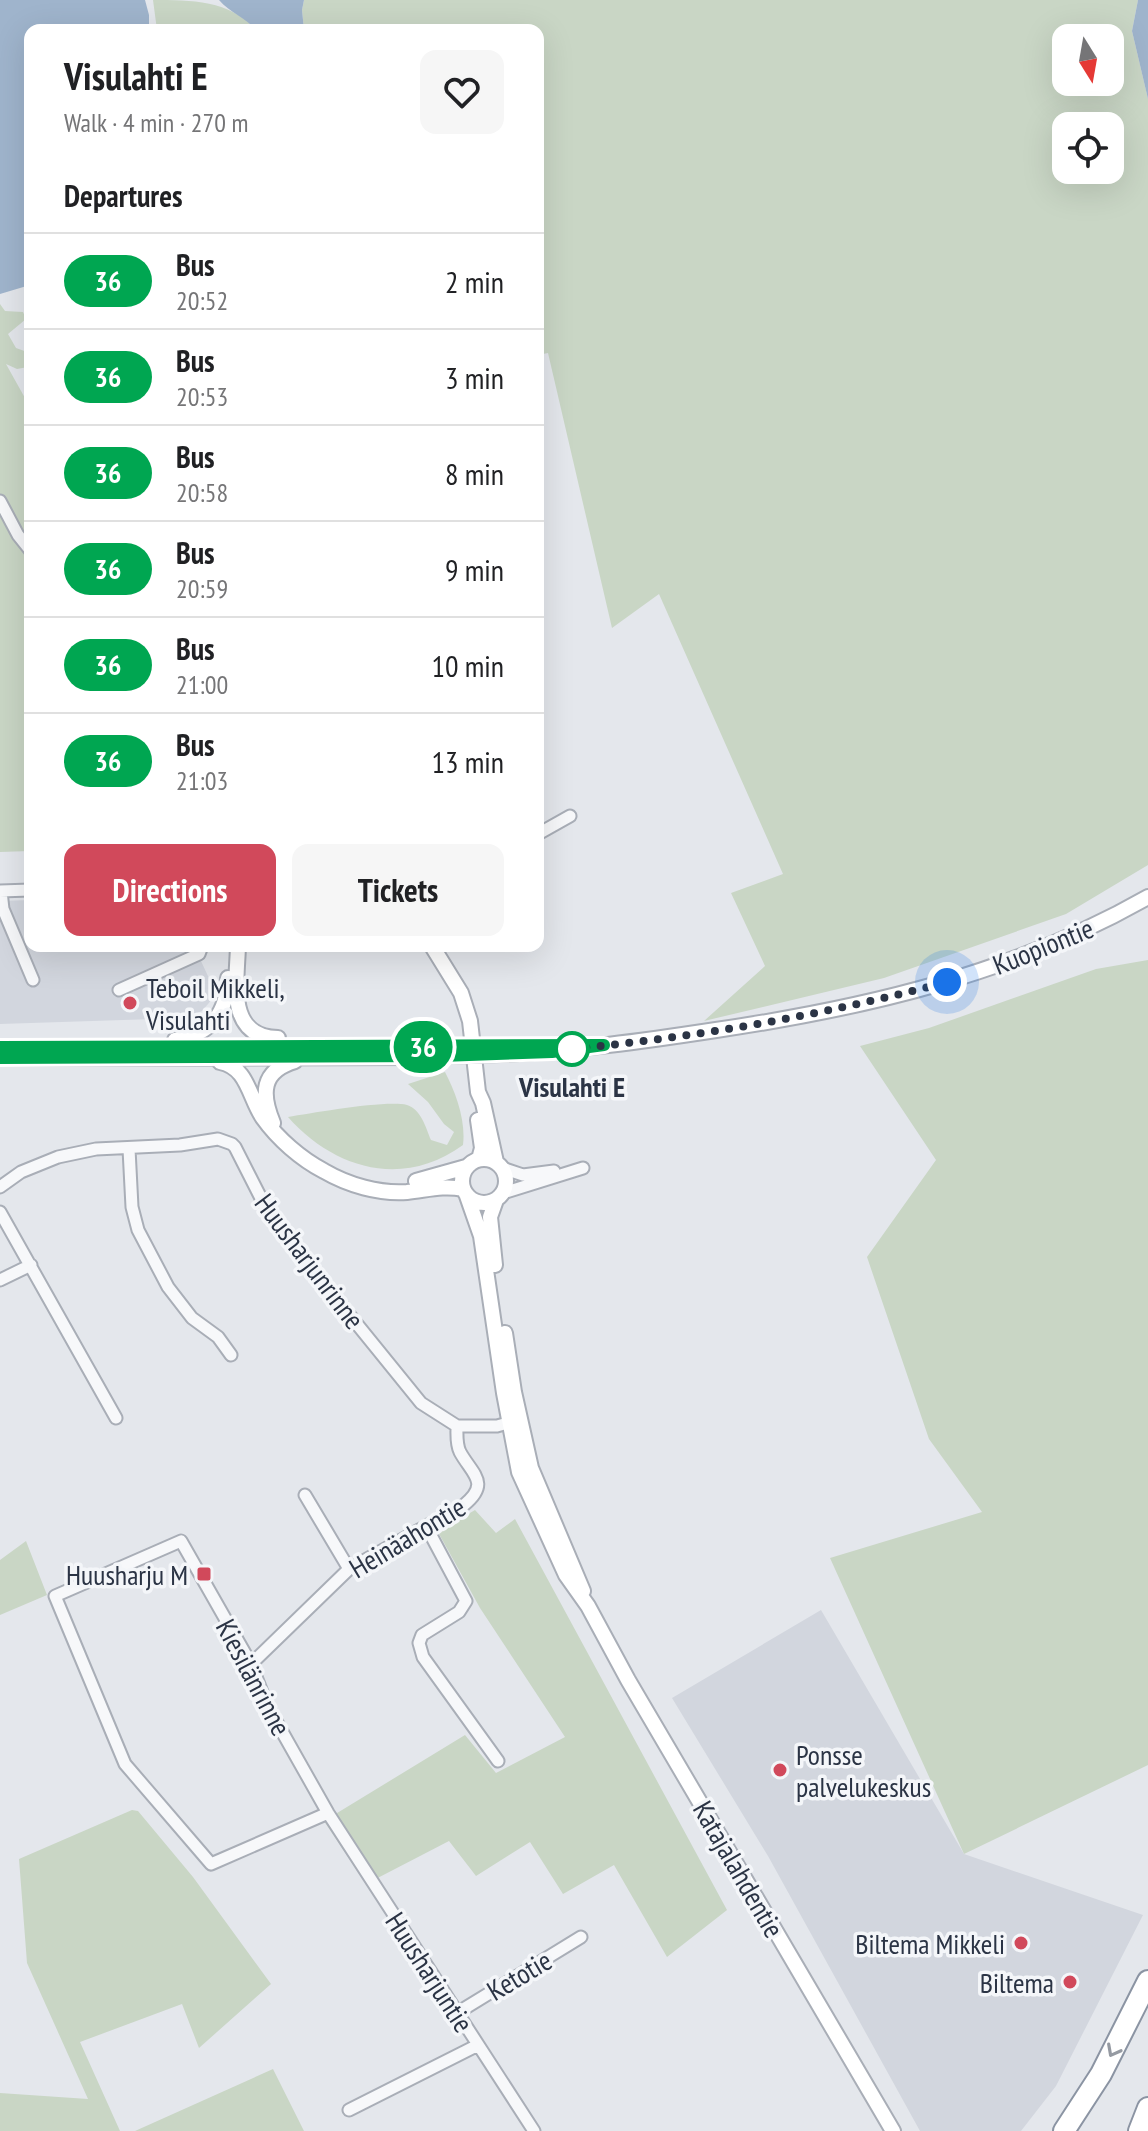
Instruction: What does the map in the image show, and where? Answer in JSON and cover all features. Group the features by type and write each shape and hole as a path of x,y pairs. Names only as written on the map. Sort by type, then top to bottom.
{"highway":[{"path":"1064,2131 1101,2074 1148,1981"},
{"path":"1139,2131 1148,2108"}],"street":[{"path":"0,501 24,542"},
{"path":"544,831 570,816"},
{"path":"24,890 1,891 3,909 33,980"},
{"name":"Kuopiontie","path":"0,1047 442,1052 604,1045 786,1019 871,1003 1020,958 1117,915 1148,897"},
{"path":"119,990 200,952"},
{"path":"100,1048 176,1040 208,1029 219,1017 226,1002 229,952"},
{"path":"238,952 239,1011 251,1031 266,1038 312,1039 360,1052"},
{"path":"436,952 461,993 470,1021 478,1092 499,1165 506,1176 499,1196"},
{"path":"276,1131 266,1103 266,1091 267,1083 276,1069 295,1061 360,1052"},
{"name":"Kuopiontie","path":"0,1058 184,1058 360,1052"},
{"path":"184,1058 234,1066 244,1078 265,1121 291,1148 314,1165 351,1182 385,1192 450,1187 476,1202 486,1203 583,1168 523,1175 479,1159"},
{"path":"351,1182 413,1182 466,1167 479,1159 482,1148 476,1104 478,1092"},
{"name":"Huusharjunrinne","path":"0,1187 21,1172 58,1157 96,1149 129,1149 218,1139 232,1144 267,1210 292,1244 421,1403 457,1426"},
{"path":"129,1149 132,1207 138,1230 168,1287 192,1318 218,1337 231,1355"},
{"path":"465,1193 462,1174 466,1167"},
{"name":"Katajalahdentie","path":"465,1193 481,1236 514,1422"},
{"name":"Katajalahdentie","path":"499,1196 490,1217 491,1234 519,1472 566,1575 588,1606 628,1680 893,2131"},
{"path":"0,1212 116,1418"},
{"path":"0,1280 31,1265"},
{"path":"457,1426 473,1428 514,1422"},
{"name":"Heinäahontie","path":"251,1664 349,1569 475,1496 478,1485 475,1473 459,1450 457,1426"},
{"path":"305,1495 349,1569"},
{"path":"426,1526 466,1601 459,1612 422,1635 419,1643 423,1657 498,1761"},
{"name":"Kiesilänrinne","path":"181,1541 251,1664 267,1705 328,1813 211,1864 125,1764 55,1596 181,1541"},
{"name":"Huusharjuntie","path":"328,1813 534,2131"},
{"name":"Ketotie","path":"457,2013 581,1937"},
{"path":"349,2110 478,2045"}],"shaded area":[{"path":"24,900 24,952 197,952 214,989 214,997 202,1011 185,1018 0,1024 0,901"},
{"path":"821,1610 964,1854 1143,1915 1056,2086 1021,2131 920,2131 768,1856 672,1698"}],"green space":[{"path":"153,0 222,7 250,24 156,24"},
{"path":"304,0 1138,0 1132,31 1148,99 1148,865 1066,914 884,978 704,1021 765,966 731,893 783,874 659,594 612,628 548,353 544,354 544,24 303,24 302,10"},
{"path":"0,304 5,311 24,314 24,321 8,334 16,348 24,351 24,368 17,369 6,364 24,396 24,851 0,852"},
{"path":"1148,960 1148,1765 964,1854 830,1558 982,1512 929,1439 867,1257 936,1160 860,1046 929,1028 1096,969"},
{"path":"445,1072 459,1107 463,1145 440,1159 417,1166 393,1169 370,1167 348,1160 326,1150 288,1117 367,1106 407,1105 419,1115 431,1140 447,1145 454,1132 408,1084"},
{"path":"475,1510 496,1533 515,1519 727,1910 667,1957 614,1865 563,1894 530,1842 476,1876 449,1841 366,1884 324,1821 465,1735 496,1773 565,1737 480,1608 438,1532"},
{"path":"26,1541 47,1595 0,1615 0,1560"},
{"path":"132,1810 138,1811 193,1877 271,1984 199,2048 182,2004 80,2042 120,2131 0,2131 0,2093 88,2099 27,1963 19,1859"},
{"path":"273,2069 304,2131 135,2131"}],"water":[{"path":"0,0 145,0 149,24 24,24 24,287 0,294"},
{"path":"219,0 304,0 303,24 249,24"},
{"path":"1138,0 1148,0 1148,99 1132,31"}],"bus line":[{"name":"36","path":"0,1047 604,1045 552,1052 442,1056 0,1058"}],"place":[{"name":"Teboil Mikkeli, Visulahti","path":"130,1003"},
{"name":"Visulahti E","path":"572,1049"},
{"name":"Huusharju M","path":"204,1574"},
{"name":"Ponsse palvelukeskus","path":"780,1770"},
{"name":"Biltema Mikkeli","path":"1021,1943"},
{"name":"Biltema","path":"1070,1982"}],"route":[{"path":"572,1049 772,1022 871,1003 947,982"}]}
